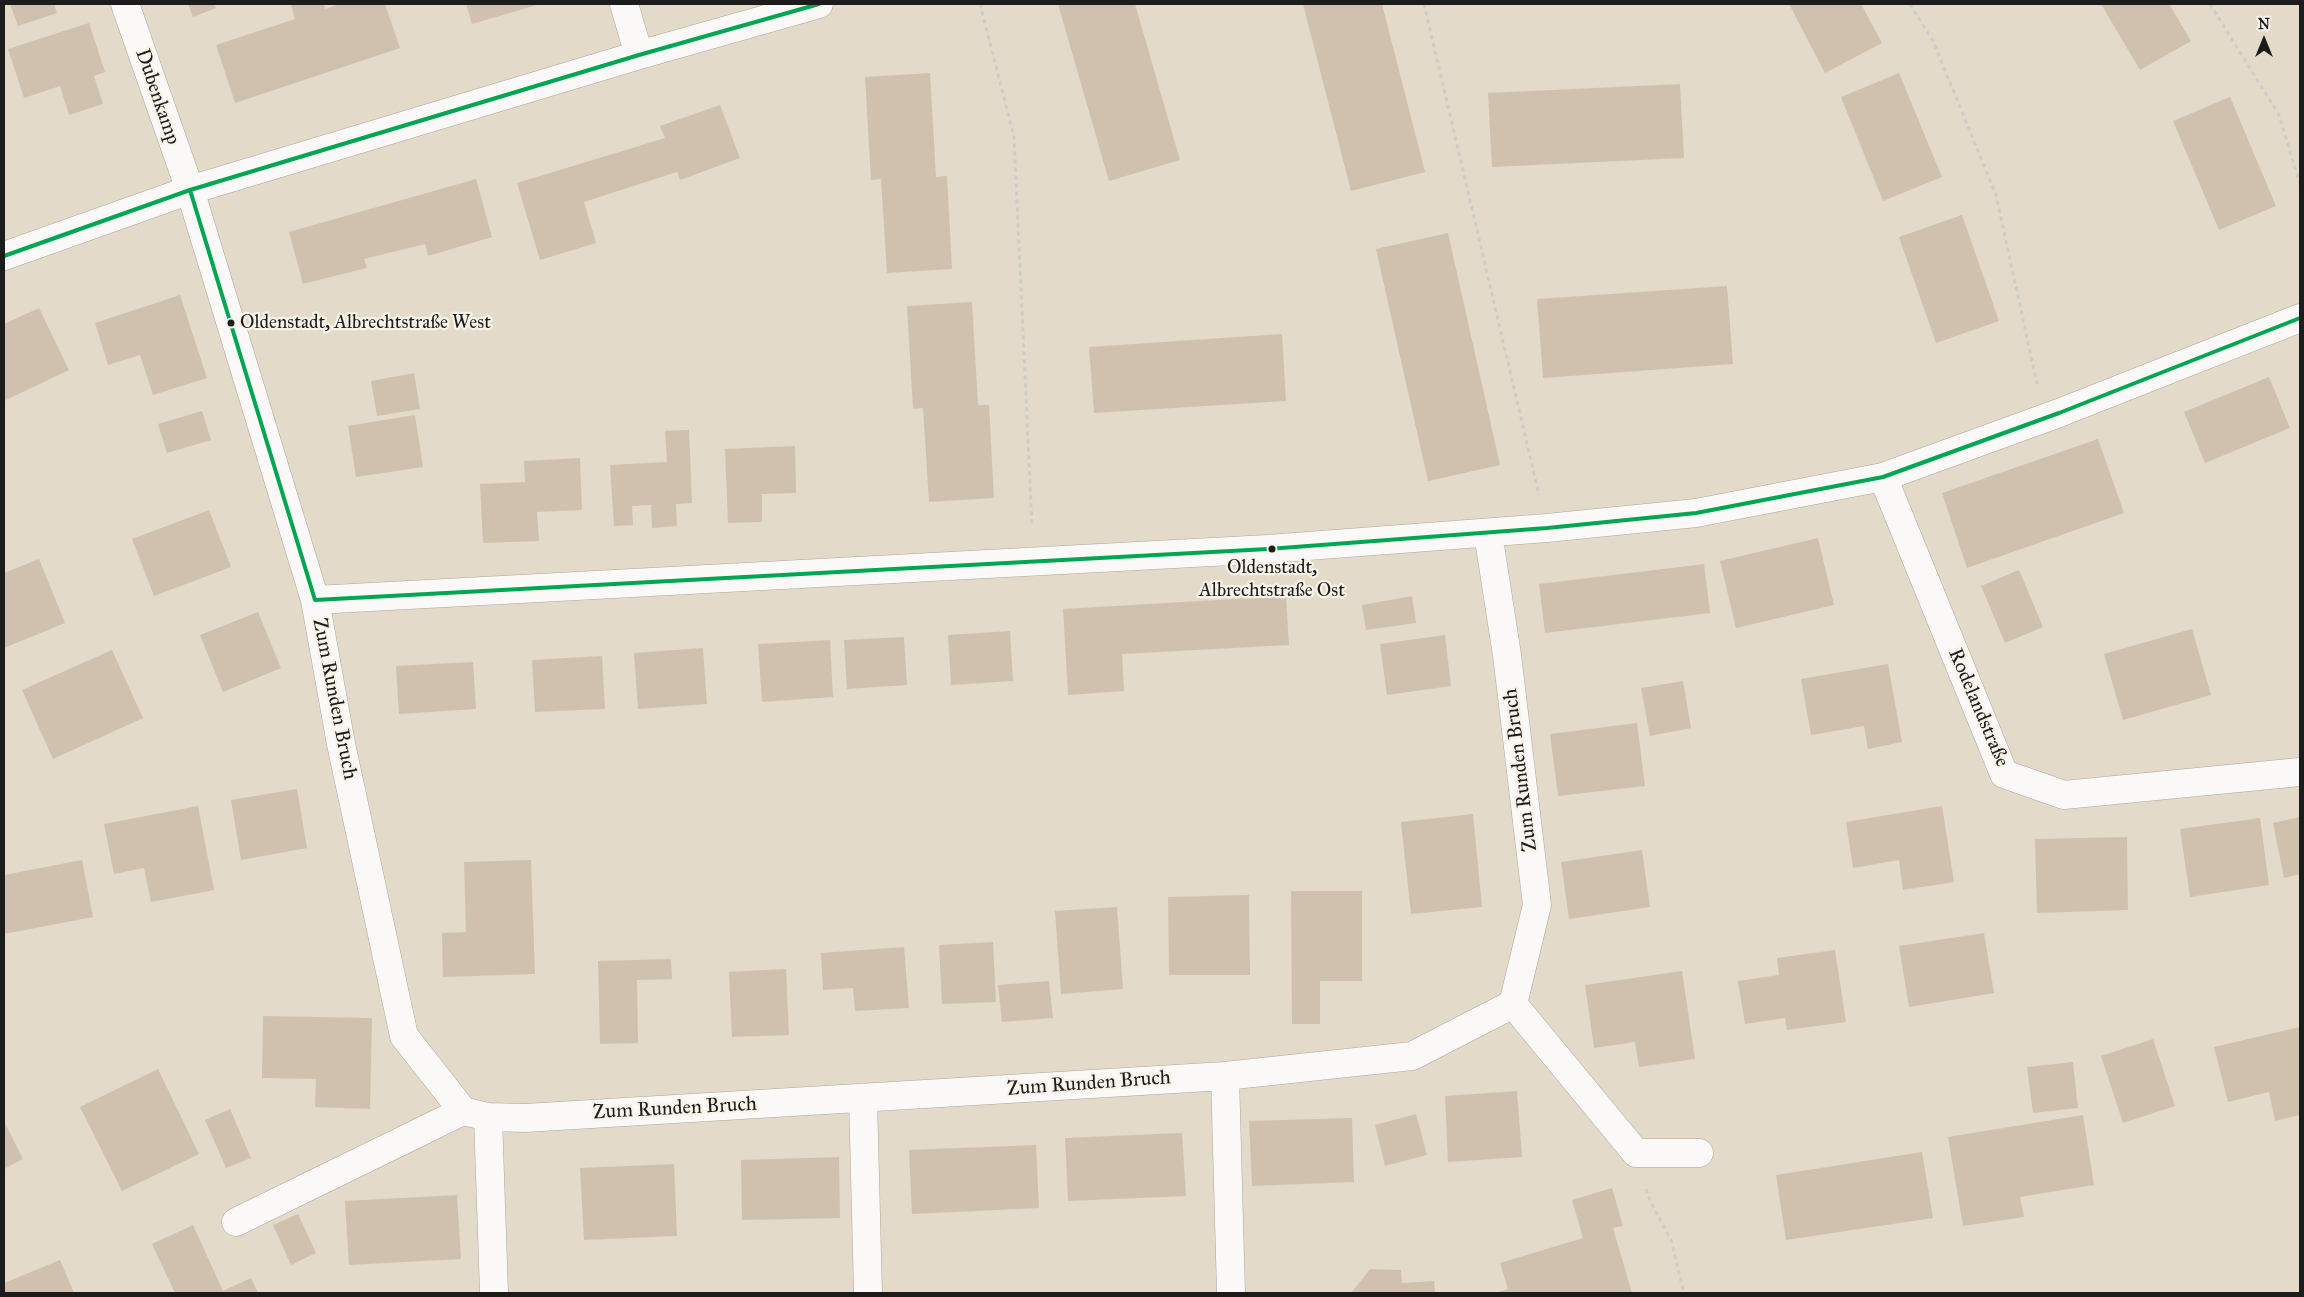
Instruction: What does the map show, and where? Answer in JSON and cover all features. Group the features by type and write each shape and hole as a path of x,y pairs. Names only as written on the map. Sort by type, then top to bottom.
{"street":[{"name":"Dubenkamp","path":"124,4 190,190"},
{"path":"624,4 639,55"},
{"path":"4,256 190,190 639,55 819,4"},
{"name":"Zum Runden Bruch","path":"190,190 315,600 341,744 404,1036 475,1114"},
{"path":"315,600 1268,549 1488,533 1696,513 1883,477 2044,419 2300,318"},
{"name":"Rodelandstraße","path":"1883,477 2004,774 2064,795 2300,772"},
{"name":"Zum Runden Bruch","path":"236,1222 475,1114 525,1118 1225,1076 1412,1056 1513,1004 1537,905 1507,655 1488,533"},
{"path":"1513,1004 1636,1153 1699,1153"},
{"path":"1225,1076 1231,1293"},
{"path":"863,1098 868,1293"},
{"path":"475,1114 494,1293"}],"path":[{"path":"980,4 1014,138 1034,562"},
{"path":"1424,4 1547,528"},
{"path":"1910,4 1933,41 1996,195 2044,419"},
{"path":"2210,4 2279,115 2300,184"},
{"path":"1636,1153 1650,1201 1671,1240 1684,1293"}],"building":[{"path":"10,4 54,4 57,13 18,26"},
{"path":"188,4 214,4 216,8 193,17"},
{"path":"291,4 324,4 325,9 340,4 385,4 400,48 235,103 216,45 295,19"},
{"path":"466,4 540,4 472,24"},
{"path":"1058,4 1135,4 1180,160 1109,181"},
{"path":"1303,4 1382,4 1425,172 1351,191"},
{"path":"1789,4 1861,4 1882,43 1825,73"},
{"path":"2101,4 2169,4 2191,41 2140,70"},
{"path":"89,23 105,72 94,76 103,104 69,115 60,86 24,98 8,49"},
{"path":"930,73 936,177 947,176 952,269 887,273 881,179 871,180 865,77"},
{"path":"1899,73 1942,177 1883,201 1841,97"},
{"path":"1680,84 1684,158 1492,167 1488,93"},
{"path":"2230,97 2276,206 2219,230 2173,121"},
{"path":"720,105 740,158 680,180 677,172 584,202 596,243 540,260 517,183 665,138 660,126"},
{"path":"476,179 492,237 428,256 425,244 364,259 367,268 303,284 289,232"},
{"path":"1962,215 1999,321 1936,343 1899,237"},
{"path":"1448,233 1500,465 1428,481 1376,249"},
{"path":"1727,286 1733,364 1543,378 1537,299"},
{"path":"180,295 207,378 153,395 140,355 108,365 95,323"},
{"path":"972,302 978,405 989,405 994,498 929,502 923,408 913,409 907,306"},
{"path":"39,308 69,370 4,401 4,324"},
{"path":"1282,334 1286,401 1094,413 1089,347"},
{"path":"414,373 420,409 377,416 371,381"},
{"path":"2269,377 2290,428 2205,463 2184,412"},
{"path":"202,411 211,440 167,453 158,424"},
{"path":"415,415 423,467 356,477 348,426"},
{"path":"689,430 692,503 676,504 677,526 652,528 651,505 632,506 633,525 614,526 610,465 667,462 665,431"},
{"path":"2098,439 2124,513 1967,568 1942,493"},
{"path":"795,446 796,493 762,494 762,522 728,523 725,449"},
{"path":"580,458 582,510 537,512 539,541 483,543 480,484 525,482 524,461"},
{"path":"209,510 231,567 154,596 132,539"},
{"path":"1818,538 1834,605 1736,628 1720,561"},
{"path":"39,559 65,623 4,648 4,573"},
{"path":"1704,564 1710,613 1545,633 1539,584"},
{"path":"2019,570 2043,627 2005,643 1981,586"},
{"path":"1286,596 1289,645 1122,654 1124,691 1068,695 1063,609"},
{"path":"1412,596 1416,623 1366,630 1362,605"},
{"path":"258,612 281,668 223,692 200,635"},
{"path":"2192,629 2211,695 2123,720 2104,654"},
{"path":"1010,631 1013,681 951,685 948,635"},
{"path":"1445,635 1451,686 1387,695 1380,644"},
{"path":"904,637 907,685 847,689 844,640"},
{"path":"830,640 833,697 762,702 758,644"},
{"path":"703,648 707,704 638,709 634,653"},
{"path":"112,650 143,718 53,759 22,690"},
{"path":"602,656 605,709 535,712 532,660"},
{"path":"473,662 476,709 399,714 396,666"},
{"path":"1888,664 1902,742 1868,749 1864,726 1811,735 1801,679"},
{"path":"1683,681 1691,728 1650,736 1641,688"},
{"path":"1637,723 1645,786 1558,796 1550,734"},
{"path":"297,789 307,848 241,860 231,800"},
{"path":"198,806 214,890 151,902 144,868 114,874 104,824"},
{"path":"1942,806 1954,882 1903,890 1899,860 1853,868 1846,822"},
{"path":"1473,814 1482,907 1411,914 1401,822"},
{"path":"2300,817 2300,874 2284,878 2273,823"},
{"path":"2260,818 2269,885 2190,897 2180,829"},
{"path":"2127,837 2128,910 2037,913 2035,839"},
{"path":"1642,850 1650,907 1569,919 1561,862"},
{"path":"82,860 93,917 4,934 4,875"},
{"path":"531,860 535,974 443,977 442,933 466,932 464,862"},
{"path":"1291,891 1362,891 1362,981 1320,981 1320,1024 1292,1024"},
{"path":"1249,895 1250,975 1169,975 1168,897"},
{"path":"1117,907 1123,989 1061,994 1055,911"},
{"path":"1984,933 1994,993 1909,1007 1899,946"},
{"path":"993,942 996,1002 942,1004 939,945"},
{"path":"904,947 909,1008 855,1011 853,988 823,990 821,953"},
{"path":"1835,950 1846,1022 1787,1030 1785,1018 1745,1024 1738,981 1779,975 1777,958"},
{"path":"671,959 672,979 637,980 638,1043 600,1044 598,961"},
{"path":"786,969 789,1035 732,1037 729,972"},
{"path":"1682,971 1695,1059 1639,1067 1635,1042 1594,1048 1585,985"},
{"path":"1049,981 1053,1018 1002,1022 998,985"},
{"path":"263,1016 372,1018 370,1109 315,1107 316,1079 262,1078"},
{"path":"2300,1027 2300,1115 2275,1121 2269,1092 2228,1102 2214,1047"},
{"path":"2153,1039 2175,1106 2123,1123 2101,1056"},
{"path":"2073,1062 2078,1108 2033,1113 2027,1067"},
{"path":"158,1069 199,1154 122,1191 80,1107"},
{"path":"1517,1091 1522,1157 1448,1162 1445,1096"},
{"path":"230,1109 251,1158 226,1168 205,1120"},
{"path":"1416,1114 1427,1155 1385,1166 1375,1125"},
{"path":"2083,1115 2094,1185 2020,1197 2024,1217 1963,1226 1948,1137"},
{"path":"1352,1118 1354,1182 1252,1186 1249,1121"},
{"path":"4,1121 23,1159 4,1169"},
{"path":"1182,1133 1186,1196 1068,1201 1065,1138"},
{"path":"1036,1145 1039,1208 912,1214 909,1150"},
{"path":"1922,1152 1933,1218 1786,1240 1776,1175"},
{"path":"839,1157 840,1218 742,1220 741,1160"},
{"path":"674,1164 677,1236 584,1240 580,1168"},
{"path":"1612,1188 1623,1226 1613,1228 1632,1293 1495,1293 1508,1289 1500,1263 1583,1238 1572,1200"},
{"path":"457,1195 461,1259 349,1265 345,1201"},
{"path":"298,1214 316,1253 291,1265 273,1225"},
{"path":"193,1225 223,1291 251,1278 258,1293 175,1293 152,1244"},
{"path":"60,1260 74,1293 4,1293 4,1283"},
{"path":"1370,1269 1401,1270 1402,1283 1434,1281 1435,1293 1351,1293"}],"transit line":[{"path":"4,256 190,190 639,55 819,4"},
{"path":"190,190 315,600 1268,549 1547,528 1696,513 1883,477 2059,413 2300,318"}],"place":[{"name":"Oldenstadt, Albrechtstraße West","path":"231,323"},
{"name":"Oldenstadt, Albrechtstraße Ost","path":"1272,549"}]}
